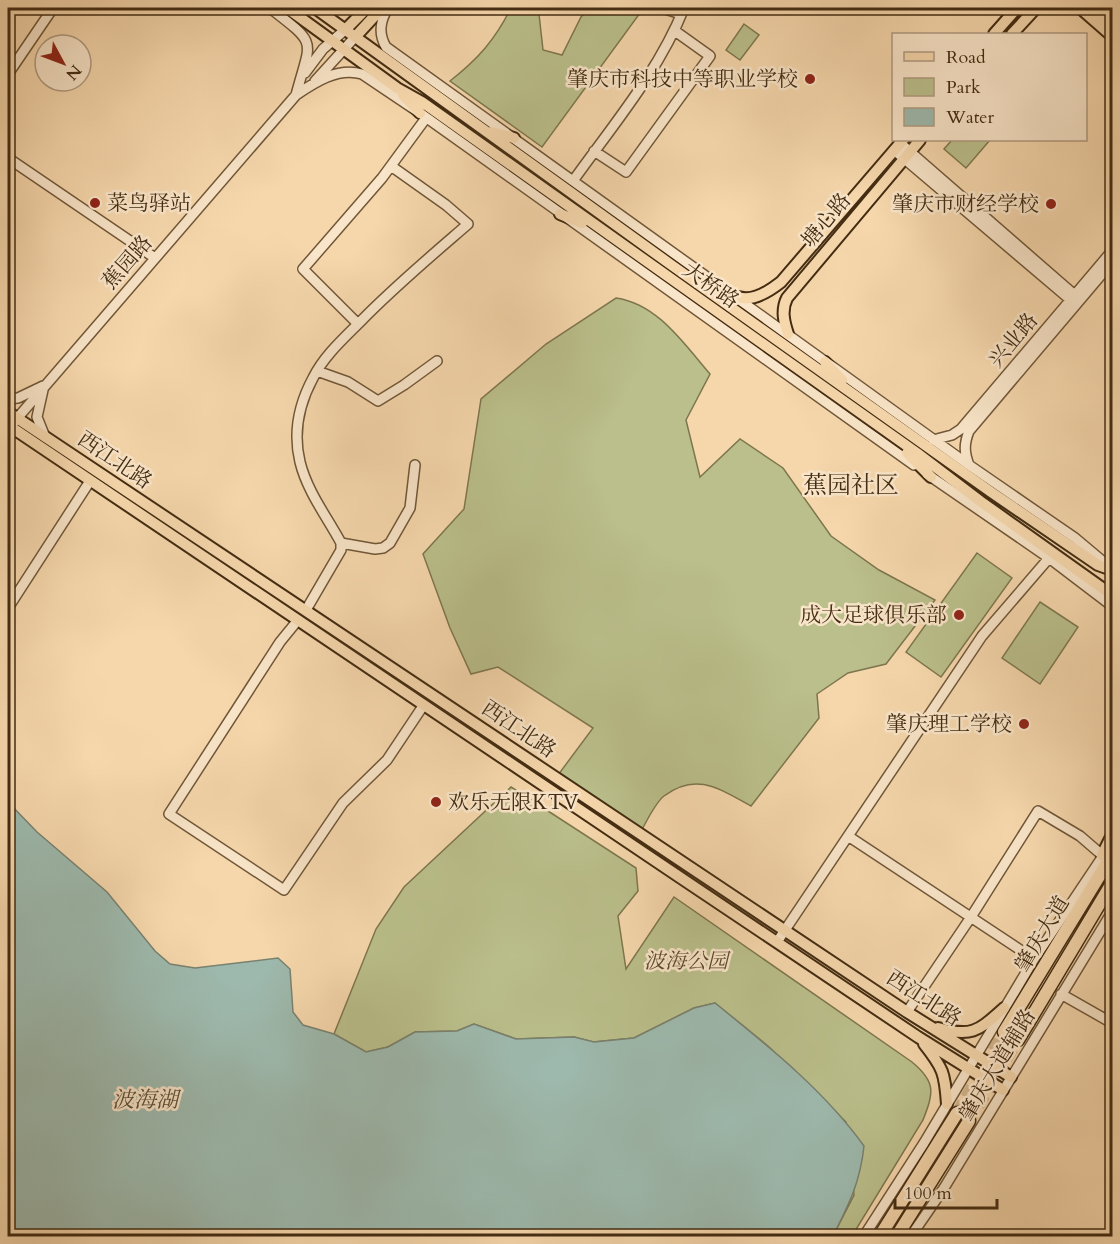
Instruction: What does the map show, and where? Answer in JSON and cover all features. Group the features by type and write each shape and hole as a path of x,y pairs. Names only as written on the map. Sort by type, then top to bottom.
{"highway":[{"name":"肇庆大道","path":"1004,1032 1107,855"},
{"name":"肇庆大道","path":"1018,1040 1113,883"},
{"path":"880,1236 957,1113"},
{"path":"897,1236 969,1121"}],"main road":[{"name":"大桥路","path":"287,8 397,88 422,102 917,453 980,501 1113,595"},
{"name":"大桥路","path":"315,8 861,399 1098,565 1113,570"},
{"path":"346,29 367,8"},
{"path":"356,36 382,8"},
{"path":"995,33 1017,8"},
{"path":"1013,33 1036,8"},
{"path":"1080,8 1113,36"},
{"path":"1093,8 1113,24"},
{"path":"397,88 423,116"},
{"path":"484,129 514,138"},
{"name":"塘心路","path":"788,334 784,322 783,306 787,298 919,141"},
{"name":"塘心路","path":"738,299 754,298 766,294 781,282 899,144"},
{"path":"560,214 598,229"},
{"path":"670,264 738,299"},
{"path":"825,362 861,399"},
{"name":"西江北路","path":"8,412 12,423 306,610 907,1012 1011,1077"},
{"path":"870,421 912,457 931,477"},
{"name":"西江北路","path":"12,423 45,437 90,481 918,1037 1003,1090"},
{"path":"470,736 477,725"},
{"path":"1107,855 1113,835"},
{"path":"947,1104 944,1073 940,1064 918,1037 926,1024 959,1033 978,1030 1004,1008"}],"street":[{"path":"8,74 53,8"},
{"path":"270,8 303,33 309,46 308,57 296,95"},
{"path":"388,8 380,22 382,41 386,47 933,440 1075,538 1113,570"},
{"path":"573,181 658,62 675,31 683,11 662,8"},
{"path":"300,80 323,49 346,29"},
{"path":"594,151 626,172 710,56 675,31"},
{"path":"314,83 356,36"},
{"path":"296,95 314,83 345,72 362,74 1049,558 1113,606"},
{"name":"蕉园路","path":"12,423 296,95"},
{"path":"358,324 303,269 391,166 423,116"},
{"path":"899,144 906,155 1075,300"},
{"path":"8,158 155,258"},
{"path":"306,610 341,550 341,543 309,487 300,462 297,433 300,408 317,371 328,355 395,286 468,224 446,205 391,166"},
{"name":"兴业路","path":"969,465 964,453 969,431 1113,251"},
{"name":"兴业路","path":"933,440 952,435 961,429 1075,300 1113,262"},
{"path":"317,371 348,382 378,400 404,385 437,361"},
{"path":"8,399 18,398 45,385"},
{"path":"45,385 37,417 45,437"},
{"path":"341,543 375,549 383,548 390,543 410,508 415,465"},
{"path":"8,608 90,481"},
{"path":"777,942 982,636 1049,558"},
{"path":"298,620 280,642 169,814 284,890 343,803 387,760 423,706"},
{"path":"907,1012 1038,811 1107,855"},
{"path":"848,836 1034,959"},
{"name":"肇庆大道辅路","path":"864,1236 1034,959 1113,843"},
{"name":"肇庆大道辅路","path":"911,1236 944,1188 1113,912"},
{"path":"1061,994 1113,1023"}],"green space":[{"path":"511,8 539,14 543,50 562,55 581,17 589,8 643,9 542,147 450,81 485,48 499,30"},
{"path":"744,24 759,35 740,60 726,50"},
{"path":"951,141 989,141 966,168 944,149"},
{"path":"616,298 645,308 657,317 680,338 710,374 686,420 700,477 740,439 783,468 831,536 879,570 935,600 886,664 848,673 817,694 819,718 751,806 719,789 698,784 687,785 661,799 641,831 558,775 593,728 498,667 471,674 450,628 423,554 464,509 481,399 546,344"},
{"name":"成大足球俱乐部","path":"977,553 1012,578 941,677 906,652"},
{"path":"1040,602 1078,627 1040,684 1002,658"},
{"name":"波海公园","path":"511,787 636,868 638,891 618,916 626,969 674,897 920,1069 931,1088 923,1120 852,1236 833,1236 854,1195 846,1122 768,1046 715,1003 694,1008 634,1038 593,1042 574,1037 516,1039 474,1024 457,1031 415,1032 388,1047 366,1052 334,1034 376,929 404,887"}],"water":[{"name":"波海湖","path":"8,802 37,832 107,892 155,951 170,964 195,968 278,958 290,969 293,1012 303,1025 334,1034 366,1052 388,1047 415,1032 457,1031 474,1024 516,1039 574,1037 594,1042 634,1038 694,1008 715,1003 775,1052 813,1087 864,1146 857,1182 833,1236 8,1236"}],"tunnel":[{"path":"957,1113 1004,1032"},
{"path":"969,1121 1018,1040"}],"place":[{"name":"肇庆市科技中等职业学校","path":"810,79"},
{"name":"菜鸟驿站","path":"95,203"},
{"name":"肇庆市财经学校","path":"1051,204"},
{"name":"成大足球俱乐部","path":"959,615"},
{"name":"肇庆理工学校","path":"1024,724"},
{"name":"欢乐无限KTV","path":"436,802"}],"district":[{"name":"蕉园社区","path":"851,485"}]}
